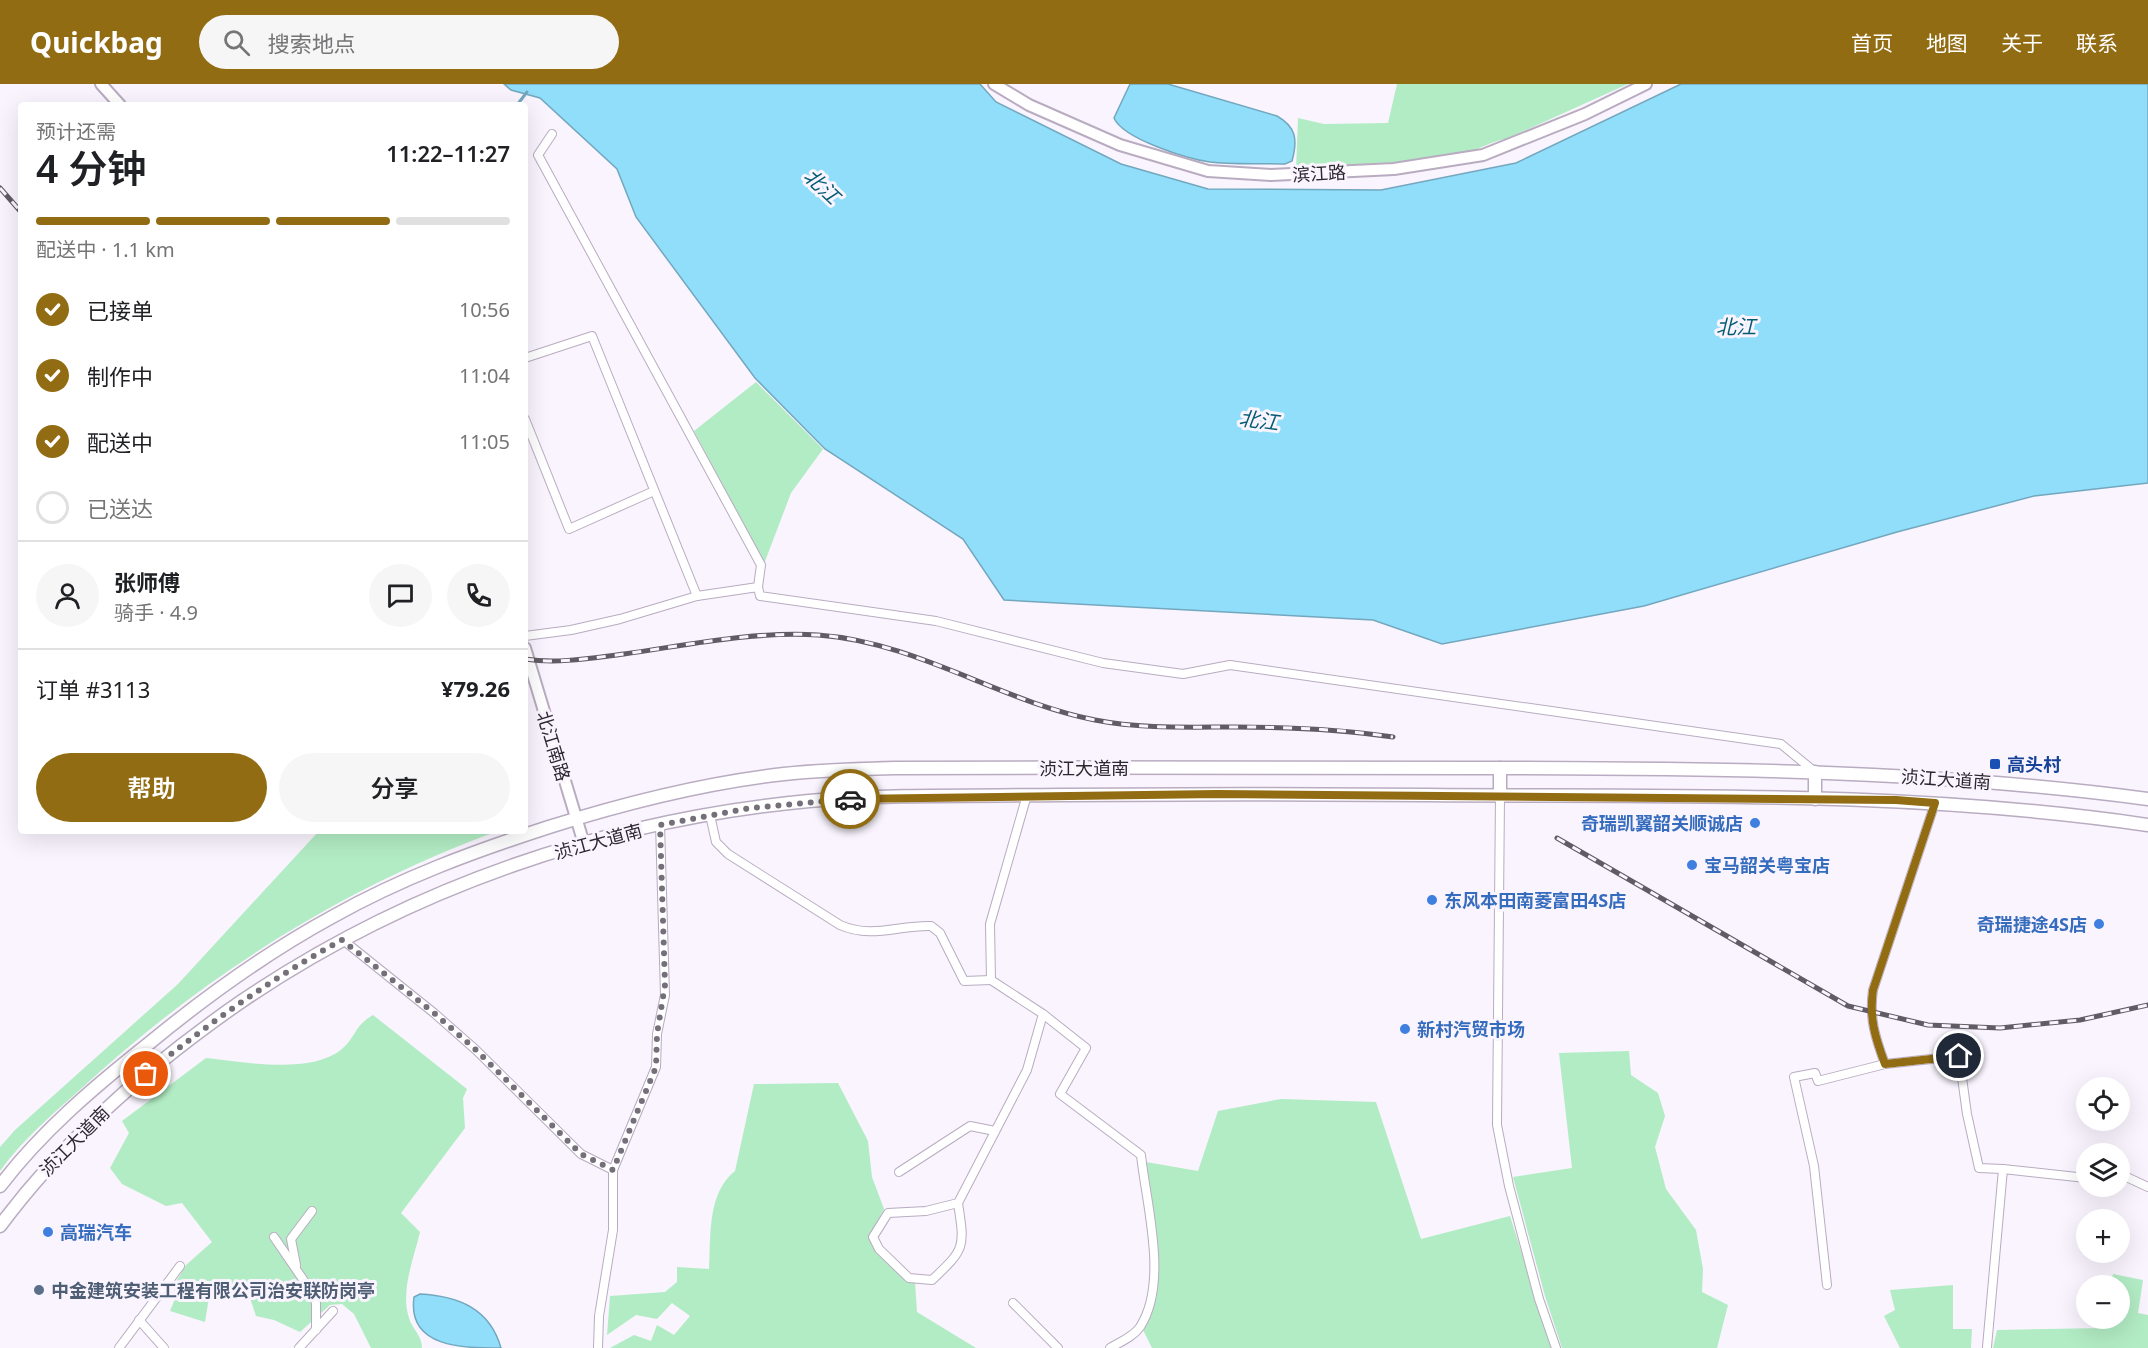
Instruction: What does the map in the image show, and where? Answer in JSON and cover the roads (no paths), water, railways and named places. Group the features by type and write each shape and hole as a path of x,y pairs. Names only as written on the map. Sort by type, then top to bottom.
{"main road":[{"path":"1500,768 1500,796"},
{"name":"浈江大道南","path":"0,1186 34,1144 113,1072 192,1008 259,961 334,915 427,871 482,849 616,806 713,785 782,774 850,770 1713,768 1815,772 2076,789 2148,799"},
{"path":"1815,772 1815,799"},
{"name":"浈江大道南","path":"0,1226 32,1182 130,1086 217,1018 270,982 342,940 400,910 485,874 584,844 710,815 814,801 894,797 1500,796 1896,800 2148,825"}],"street":[{"path":"100,84 117,102"},
{"name":"滨江路","path":"994,84 1029,105 1120,146 1209,171 1271,175 1394,169 1483,155 1586,114 1646,84"},
{"path":"552,134 538,155 761,565 760,596 936,621 1103,663 1183,674 1230,665 1781,744 1815,772"},
{"path":"528,357 592,336 697,596"},
{"path":"528,426 569,529 654,491"},
{"path":"528,635 620,620 697,596 759,587"},
{"name":"北江南路","path":"528,658 584,844"},
{"path":"991,981 990,924 1027,795"},
{"path":"1500,796 1497,1125 1509,1186 1539,1299 1556,1348"},
{"path":"1885,1064 1872,1031 1870,1011 1873,990 1935,803"},
{"path":"710,815 716,842 728,854 840,925 858,931 879,933 931,926 940,933 964,981 991,981 1043,1014 1086,1048 1060,1094 1141,1155 1154,1251 1152,1293 1147,1312 1139,1328 1110,1348"},
{"path":"598,1348 599,1316 613,1230 613,1170 656,1067 657,1034 665,985 660,825"},
{"path":"342,940 434,1013 476,1050 581,1154 613,1170"},
{"path":"958,1203 926,1210 888,1214 873,1237 879,1250 909,1278 932,1280 960,1252 962,1230 958,1203 1027,1070 1043,1014"},
{"path":"1827,1285 1814,1166 1794,1077 1815,1072 1818,1081 1885,1064 1959,1056 1967,1114 1979,1168 2003,1168 2076,1177"},
{"path":"899,1172 970,1126 995,1131"},
{"path":"1987,1347 2003,1168"},
{"path":"2130,1179 2148,1187"},
{"path":"298,1273 290,1247 291,1239 312,1211"},
{"path":"274,1237 313,1294 316,1304 316,1330"},
{"path":"119,1348 180,1266"},
{"path":"1013,1303 1058,1348"},
{"path":"299,1348 333,1311"},
{"path":"139,1320 164,1348"}],"water":[{"name":"北江","path":"504,84 980,84 996,102 1121,164 1208,189 1381,190 1516,163 1681,84 2148,84 2148,483 2034,496 1897,532 1644,606 1442,644 1373,620 1004,600 963,539 825,449 755,378 636,217 617,169 540,98 511,90"},
{"path":"1130,84 1168,84 1277,116 1292,129 1294,134 1295,146 1292,161 1285,164 1210,162 1157,147 1130,133 1114,118"},
{"path":"420,1294 448,1298 471,1307 489,1323 501,1348 455,1345 428,1336 419,1326 414,1314 414,1297"}],"waterway":[{"path":"519,102 527,92"}],"railway":[{"path":"0,188 18,209"},
{"path":"528,659 575,660 745,637 818,635 854,640 890,649 1025,700 1095,720 1147,726 1314,729 1393,737"},
{"path":"1557,838 1848,1006 1928,1025 2000,1028 2080,1020 2148,1005"}],"place":[{"name":"高头村","path":"1995,764"},
{"name":"奇瑞凯翼韶关顺诚店","path":"1755,823"},
{"name":"宝马韶关粤宝店","path":"1692,865"},
{"name":"东风本田南菱富田4S店","path":"1432,900"},
{"name":"奇瑞捷途4S店","path":"2099,924"},
{"name":"新村汽贸市场","path":"1405,1029"},
{"name":"高瑞汽车","path":"48,1232"},
{"name":"中金建筑安装工程有限公司治安联防岗亭","path":"39,1290"}]}
